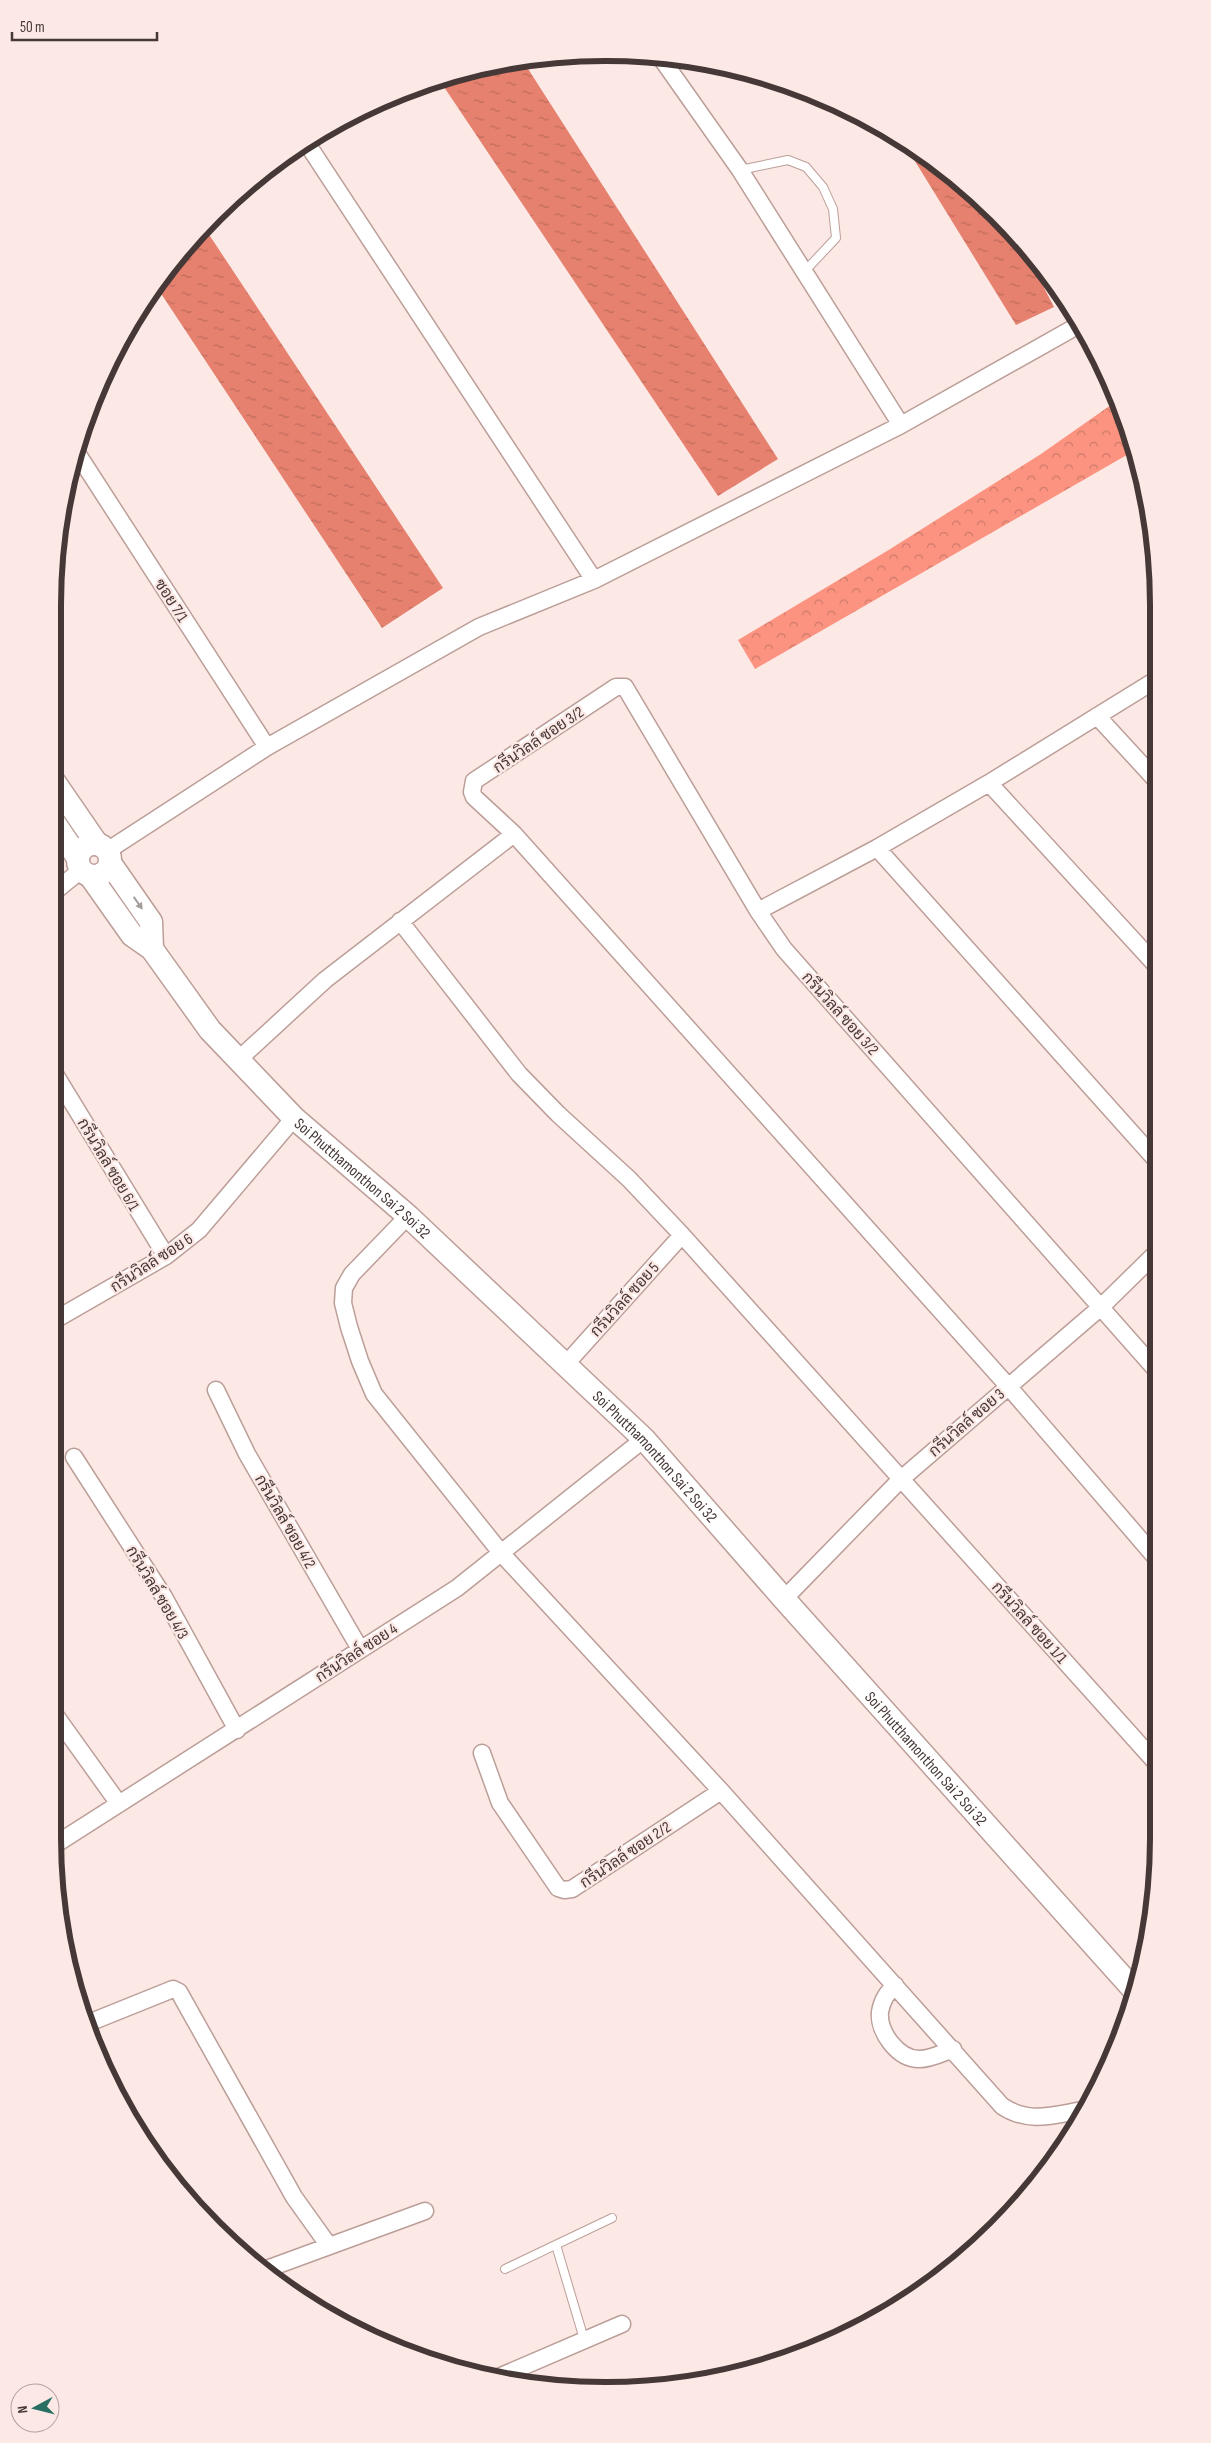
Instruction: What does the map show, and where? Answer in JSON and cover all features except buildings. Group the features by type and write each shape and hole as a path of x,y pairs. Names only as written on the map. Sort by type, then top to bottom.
{"street":[{"path":"666,65 740,170 901,425"},
{"path":"310,148 594,580"},
{"path":"61,886 83,868 85,847 105,853 268,747 479,627 594,580 901,425 1074,328"},
{"name":"ซอย 7/1","path":"81,460 268,747"},
{"path":"758,911 877,848 989,783 1150,683"},
{"name":"กรีนวิลล์ ซอย 3/2","path":"1150,1363 784,949 758,911 625,687 616,687 474,781 472,792 474,797 514,834 1008,1386 1150,1550"},
{"path":"1097,716 1150,774"},
{"path":"989,783 1150,959"},
{"path":"61,792 105,853 151,922 152,948"},
{"name":"Soi Phutthamonthon Sai 2 Soi 32","path":"61,834 83,868 132,935 152,948 210,1030 294,1118 408,1216 644,1439 784,1599 1129,1985"},
{"path":"238,1060 325,980 514,834"},
{"path":"877,848 1150,1153"},
{"path":"83,868 103,874 105,853"},
{"name":"กรีนวิลล์ ซอย 1/1","path":"400,921 519,1074 558,1114 629,1179 682,1234 900,1480 1150,1756"},
{"name":"กรีนวิลล์ ซอย 6/1","path":"61,1086 166,1256"},
{"name":"กรีนวิลล์ ซอย 6","path":"61,1316 166,1256 199,1230 294,1118"},
{"path":"408,1216 352,1274 344,1288 344,1303 349,1327 360,1361 374,1394 502,1554 721,1791 1002,2106 1015,2114 1036,2117 1076,2111"},
{"name":"กรีนวิลล์ ซอย 5","path":"566,1364 682,1234"},
{"name":"กรีนวิลล์ ซอย 3","path":"784,1599 900,1480 1101,1307 1150,1259"},
{"name":"กรีนวิลล์ ซอย 4/2","path":"216,1390 247,1454 360,1649"},
{"name":"กรีนวิลล์ ซอย 4","path":"61,1841 457,1588 644,1439"},
{"name":"กรีนวิลล์ ซอย 4/3","path":"74,1457 164,1598 237,1730"},
{"path":"61,1724 119,1804"},
{"name":"กรีนวิลล์ ซอย 2/2","path":"482,1753 500,1803 558,1888 564,1890 572,1889 612,1864 721,1791"},
{"path":"895,1985 884,1997 880,2013 888,2039 898,2051 919,2059 931,2058 953,2050"},
{"path":"93,2021 172,1989 179,1992 294,2197 329,2246"},
{"path":"272,2267 426,2211"},
{"path":"508,2373 622,2324"}],"lane":[{"path":"740,170 788,160 806,167 823,187 834,209 836,238 804,272"},
{"path":"505,2269 612,2218"},
{"path":"556,2245 584,2339"}],"green space":[{"path":"1111,405 1128,454 755,669 738,640 887,551 1041,454"}],"water":[{"path":"527,67 778,459 718,496 444,86 499,72"},
{"path":"911,156 964,196 1015,247 1037,274 1054,307 1016,325"},
{"path":"209,234 443,588 382,628 160,293"}]}
